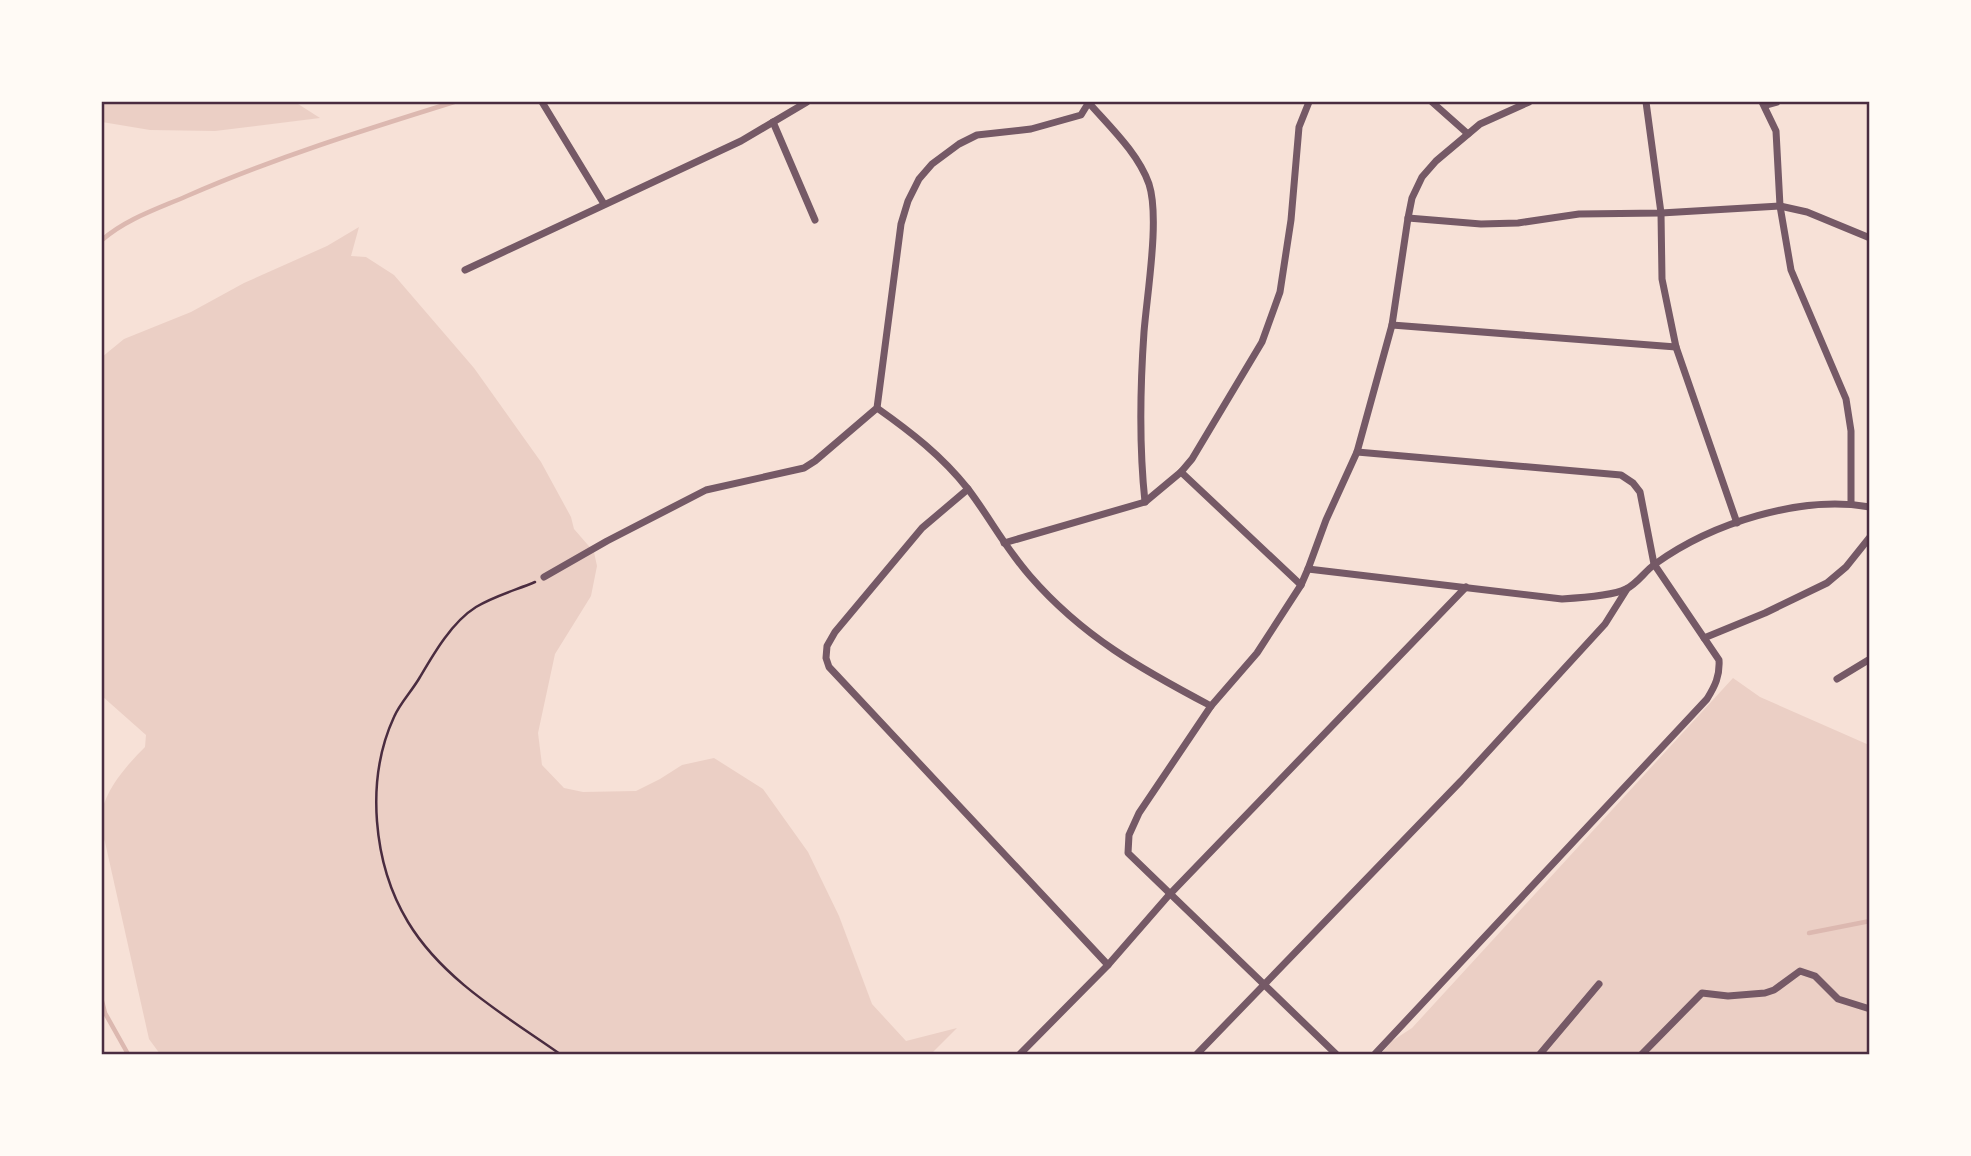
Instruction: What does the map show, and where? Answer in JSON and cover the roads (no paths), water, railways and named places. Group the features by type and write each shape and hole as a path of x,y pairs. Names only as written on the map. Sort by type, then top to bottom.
{"street":[{"path":"542,102 604,204"},
{"path":"465,270 741,141 807,102"},
{"path":"544,578 607,541 706,490 804,468 877,408 901,224 919,179 932,164 968,138 1031,129 1081,115 1089,102 1135,158 1149,183 1152,196 1153,222 1142,368 1140,460 1144,502"},
{"path":"1004,543 1144,502 1181,472 1226,405 1262,342 1269,324 1280,292 1291,220 1299,127 1309,102"},
{"path":"1432,102 1468,134"},
{"path":"1336,1055 1128,853 1129,835 1139,813 1211,706 1257,653 1301,585 1326,520 1357,452 1392,325 1412,198 1422,177 1436,161 1495,115 1529,102"},
{"path":"1646,102 1661,213 1662,279 1676,347 1737,523"},
{"path":"1777,102 1764,104 1773,122 1778,142 1780,206 1791,270 1846,399 1852,442 1851,504"},
{"path":"773,122 815,220"},
{"path":"1408,218 1506,223 1579,214 1661,213 1780,206 1807,212 1870,238"},
{"path":"1392,325 1676,347"},
{"path":"877,408 931,448 968,489 1030,576 1083,628 1122,657 1211,706"},
{"path":"1357,452 1621,475 1640,492 1654,564 1719,660 1720,667 1717,681 1707,699 1375,1055"},
{"path":"1181,472 1301,585"},
{"path":"968,489 922,528 885,571 835,632 827,646 826,658 829,667 1108,965"},
{"path":"1197,1055 1461,781 1590,641 1612,615 1627,589 1654,564 1697,540 1737,523 1789,507 1851,504 1870,508"},
{"path":"1704,638 1827,583 1846,567 1870,537"},
{"path":"1308,569 1562,599 1627,589"},
{"path":"1020,1055 1108,965 1169,895 1466,587"},
{"path":"1837,679 1870,659"},
{"path":"1642,1055 1702,993 1728,996 1765,993 1774,990 1800,971 1815,976 1838,999 1870,1009"},
{"path":"1540,1055 1599,984"}],"waterway":[{"path":"102,240 142,215 253,169 454,102"},
{"path":"1809,933 1870,921"},
{"path":"102,1001 105,1013 128,1054"}]}
